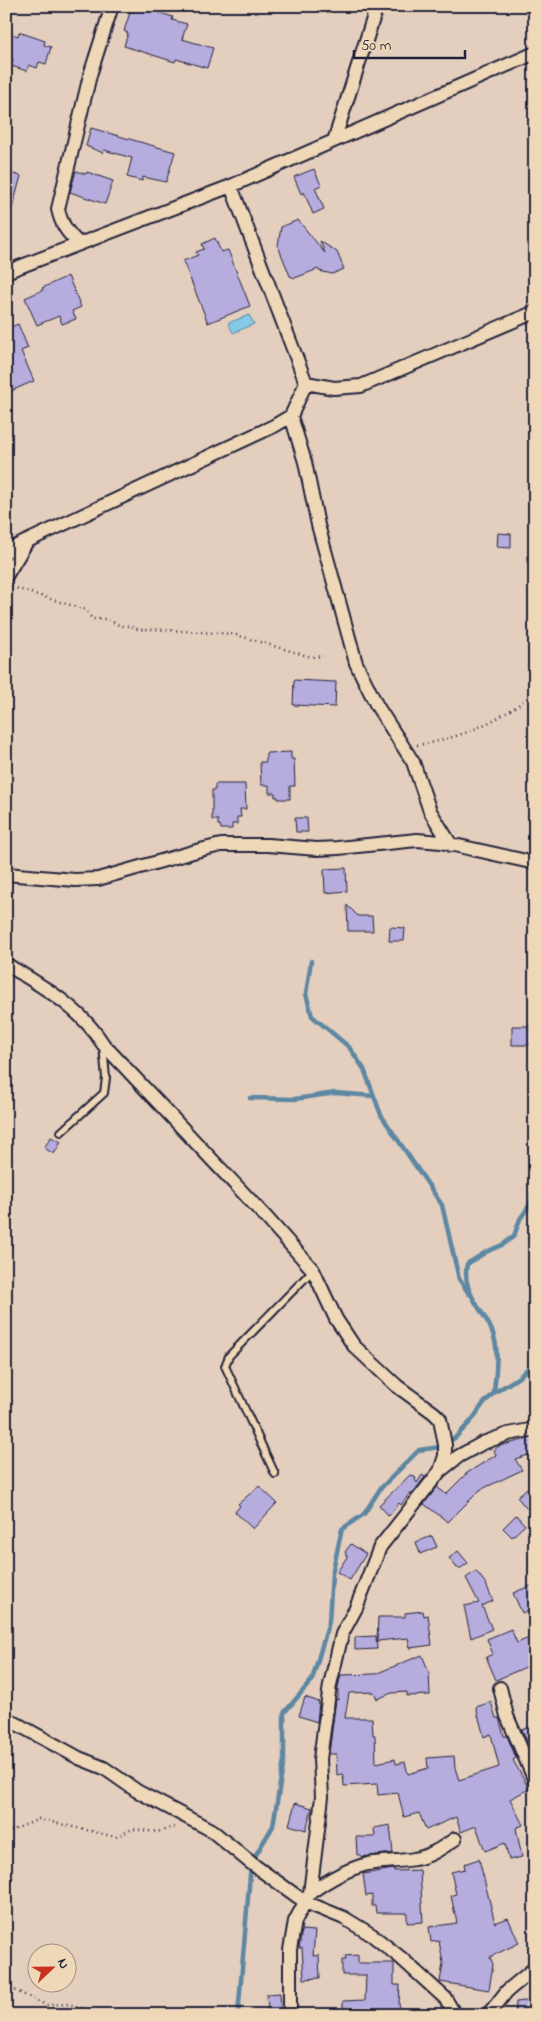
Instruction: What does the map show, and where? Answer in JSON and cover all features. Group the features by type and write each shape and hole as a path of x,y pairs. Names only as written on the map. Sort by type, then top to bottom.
{"street":[{"path":"78,243 67,232 60,221 58,209 90,75 112,6"},
{"path":"334,141 376,6"},
{"path":"6,272 231,186 535,53"},
{"path":"6,551 274,426 291,416 306,383 231,186"},
{"path":"306,383 334,388 361,386 535,312"},
{"path":"291,416 305,462 318,525 356,663 377,706 413,762 430,811 451,845"},
{"path":"6,576 26,543"},
{"path":"6,874 75,880 98,879 115,876 200,850 221,846 268,845 338,848 417,840 451,845 535,863"},
{"path":"6,964 53,993 80,1014 103,1044 265,1216 313,1270 336,1318 354,1346 397,1386 440,1419 445,1445 445,1456 440,1471"},
{"path":"308,1898 322,1797 322,1750 330,1685 342,1634 356,1608 380,1547 440,1471 459,1456 483,1443 508,1434 535,1429"},
{"path":"500,1688 507,1716 535,1781"},
{"path":"6,1718 78,1758 104,1768 137,1791 211,1830 251,1863 372,1935 402,1958 445,1998 455,2015"},
{"path":"290,2015 290,1950 295,1921 308,1898 328,1880 346,1871 367,1864 414,1859 441,1848 455,1839"},
{"path":"488,2015 507,1991 535,1968"}],"lane":[{"path":"61,1132 104,1093 106,1078 103,1044"},
{"path":"275,1474 224,1366 229,1356 313,1270"}],"path":[{"path":"6,584 17,590 86,610 92,619 106,619 121,626 130,626 140,630 233,634 311,657 323,656"},
{"path":"403,747 438,742 466,732 498,718 535,692"},
{"path":"6,1833 39,1819 116,1837 132,1829 157,1832 196,1822"},
{"path":"6,1986 46,2005 69,2004 90,2011 94,2015"}],"water":[{"path":"249,315 254,324 233,333 228,323"}],"building":[{"path":"132,6 152,6 151,10 173,17 172,20 187,24 182,39 213,48 207,68 176,59 175,62 124,46 128,33 124,31"},
{"path":"6,32 18,36 19,32 45,41 44,45 51,47 46,64 39,62 37,68 29,65 27,71 11,66 13,60 6,58"},
{"path":"91,128 175,152 166,182 143,177 142,181 127,177 132,158 104,150 103,153 86,146"},
{"path":"314,169 321,185 315,188 324,209 313,214 304,192 301,194 294,177"},
{"path":"76,171 86,174 87,172 113,181 105,204 70,192"},
{"path":"6,172 21,176 10,216 6,215"},
{"path":"298,220 325,253 320,241 337,252 344,269 332,274 319,271 318,269 295,278 290,276 278,246 281,227"},
{"path":"215,238 221,252 228,250 250,306 208,323 183,261 198,255 196,252 204,249 202,244"},
{"path":"68,276 81,307 72,311 76,319 62,324 59,316 37,325 25,298"},
{"path":"18,324 28,348 21,351 34,381 6,393 6,329"},
{"path":"498,533 511,534 511,548 497,547"},
{"path":"294,680 336,682 335,707 293,705"},
{"path":"291,752 291,759 294,759 295,786 290,786 290,799 278,799 278,797 275,797 275,793 269,793 269,785 261,785 260,762 266,762 266,753"},
{"path":"215,784 245,784 246,809 240,809 241,817 237,817 237,824 232,824 232,829 221,829 220,825 218,825 218,820 212,820 212,790 215,790"},
{"path":"295,818 307,818 308,832 296,832"},
{"path":"346,868 347,891 325,893 324,869"},
{"path":"347,905 358,916 372,916 373,931 348,931"},
{"path":"390,927 405,928 404,941 389,941"},
{"path":"512,1026 532,1026 532,1045 512,1045"},
{"path":"51,1137 61,1142 54,1154 44,1148"},
{"path":"535,1437 535,1453 515,1459 522,1470 480,1490 448,1522 424,1504 437,1487 446,1494 467,1473 496,1455 494,1450 499,1446"},
{"path":"410,1475 416,1478 417,1483 422,1475 425,1477 412,1494 410,1493 401,1505 399,1503 389,1516 379,1505"},
{"path":"535,1481 535,1502 527,1509 517,1497"},
{"path":"259,1486 277,1503 253,1529 235,1512 240,1506 238,1504"},
{"path":"516,1515 525,1525 512,1537 503,1528"},
{"path":"432,1536 437,1547 420,1554 416,1542"},
{"path":"351,1544 366,1554 350,1580 337,1572 347,1557 345,1552"},
{"path":"458,1551 468,1563 461,1568 457,1568 449,1558"},
{"path":"476,1571 486,1584 493,1601 482,1606 492,1629 471,1638 464,1606 479,1603 466,1578"},
{"path":"535,1584 535,1607 522,1613 513,1593"},
{"path":"423,1611 424,1616 428,1615 432,1645 410,1648 408,1638 377,1641 378,1617 405,1617 405,1613"},
{"path":"511,1629 517,1643 529,1638 535,1651 535,1663 496,1680 486,1657 493,1654 487,1639"},
{"path":"376,1636 377,1649 355,1650 355,1637"},
{"path":"422,1655 429,1672 430,1695 407,1696 407,1692 392,1693 377,1699 374,1692 349,1693 345,1718 372,1718 376,1763 395,1759 396,1764 405,1762 408,1774 428,1768 427,1758 454,1756 459,1780 499,1767 491,1734 484,1737 476,1707 491,1702 496,1718 499,1718 504,1736 507,1736 516,1758 513,1760 529,1789 510,1799 523,1825 516,1828 522,1857 509,1860 505,1843 485,1851 476,1826 461,1832 456,1817 426,1830 419,1813 404,1817 398,1793 378,1795 377,1784 344,1786 343,1774 337,1775 336,1754 329,1754 341,1675 375,1674"},
{"path":"305,1697 319,1702 317,1722 299,1716"},
{"path":"535,1725 535,1751 532,1752 522,1730"},
{"path":"295,1803 312,1808 306,1830 289,1825"},
{"path":"390,1825 393,1853 361,1857 361,1855 357,1855 356,1837 375,1837 374,1828"},
{"path":"479,1859 495,1923 508,1918 519,1943 490,1957 493,1964 489,1990 440,1982 443,1963 439,1941 431,1942 429,1927 457,1923 451,1896 456,1894 451,1872 465,1869 464,1864"},
{"path":"394,1869 394,1871 420,1870 423,1922 407,1923 407,1913 376,1913 375,1906 372,1906 372,1895 366,1896 363,1874"},
{"path":"302,1930 315,1931 313,1956 319,1955 320,1978 304,1979 302,1948 299,1948"},
{"path":"358,1955 358,1963 394,1963 394,1985 400,1985 399,2004 403,2015 343,2015 343,2001 365,2000 366,1975 342,1975 342,1960 346,1960 345,1956"},
{"path":"280,1993 281,2012 268,2013 267,1994"},
{"path":"535,2000 535,2015 515,2015 516,2002"}],"waterway":[{"path":"311,961 306,994 312,1016 349,1047 364,1069 381,1115 442,1205 459,1279 469,1294"},
{"path":"250,1098 295,1099 335,1093 374,1096"},
{"path":"494,1393 497,1364 496,1346 489,1324 468,1287 466,1276 467,1264 486,1252 504,1244 514,1236 520,1219 531,1203 532,1192"},
{"path":"238,2015 251,1863 273,1826 284,1760 284,1713 312,1680 329,1622 332,1574 342,1529 364,1514 380,1489 419,1450 440,1447 456,1437 494,1393 519,1377 535,1361"}]}
